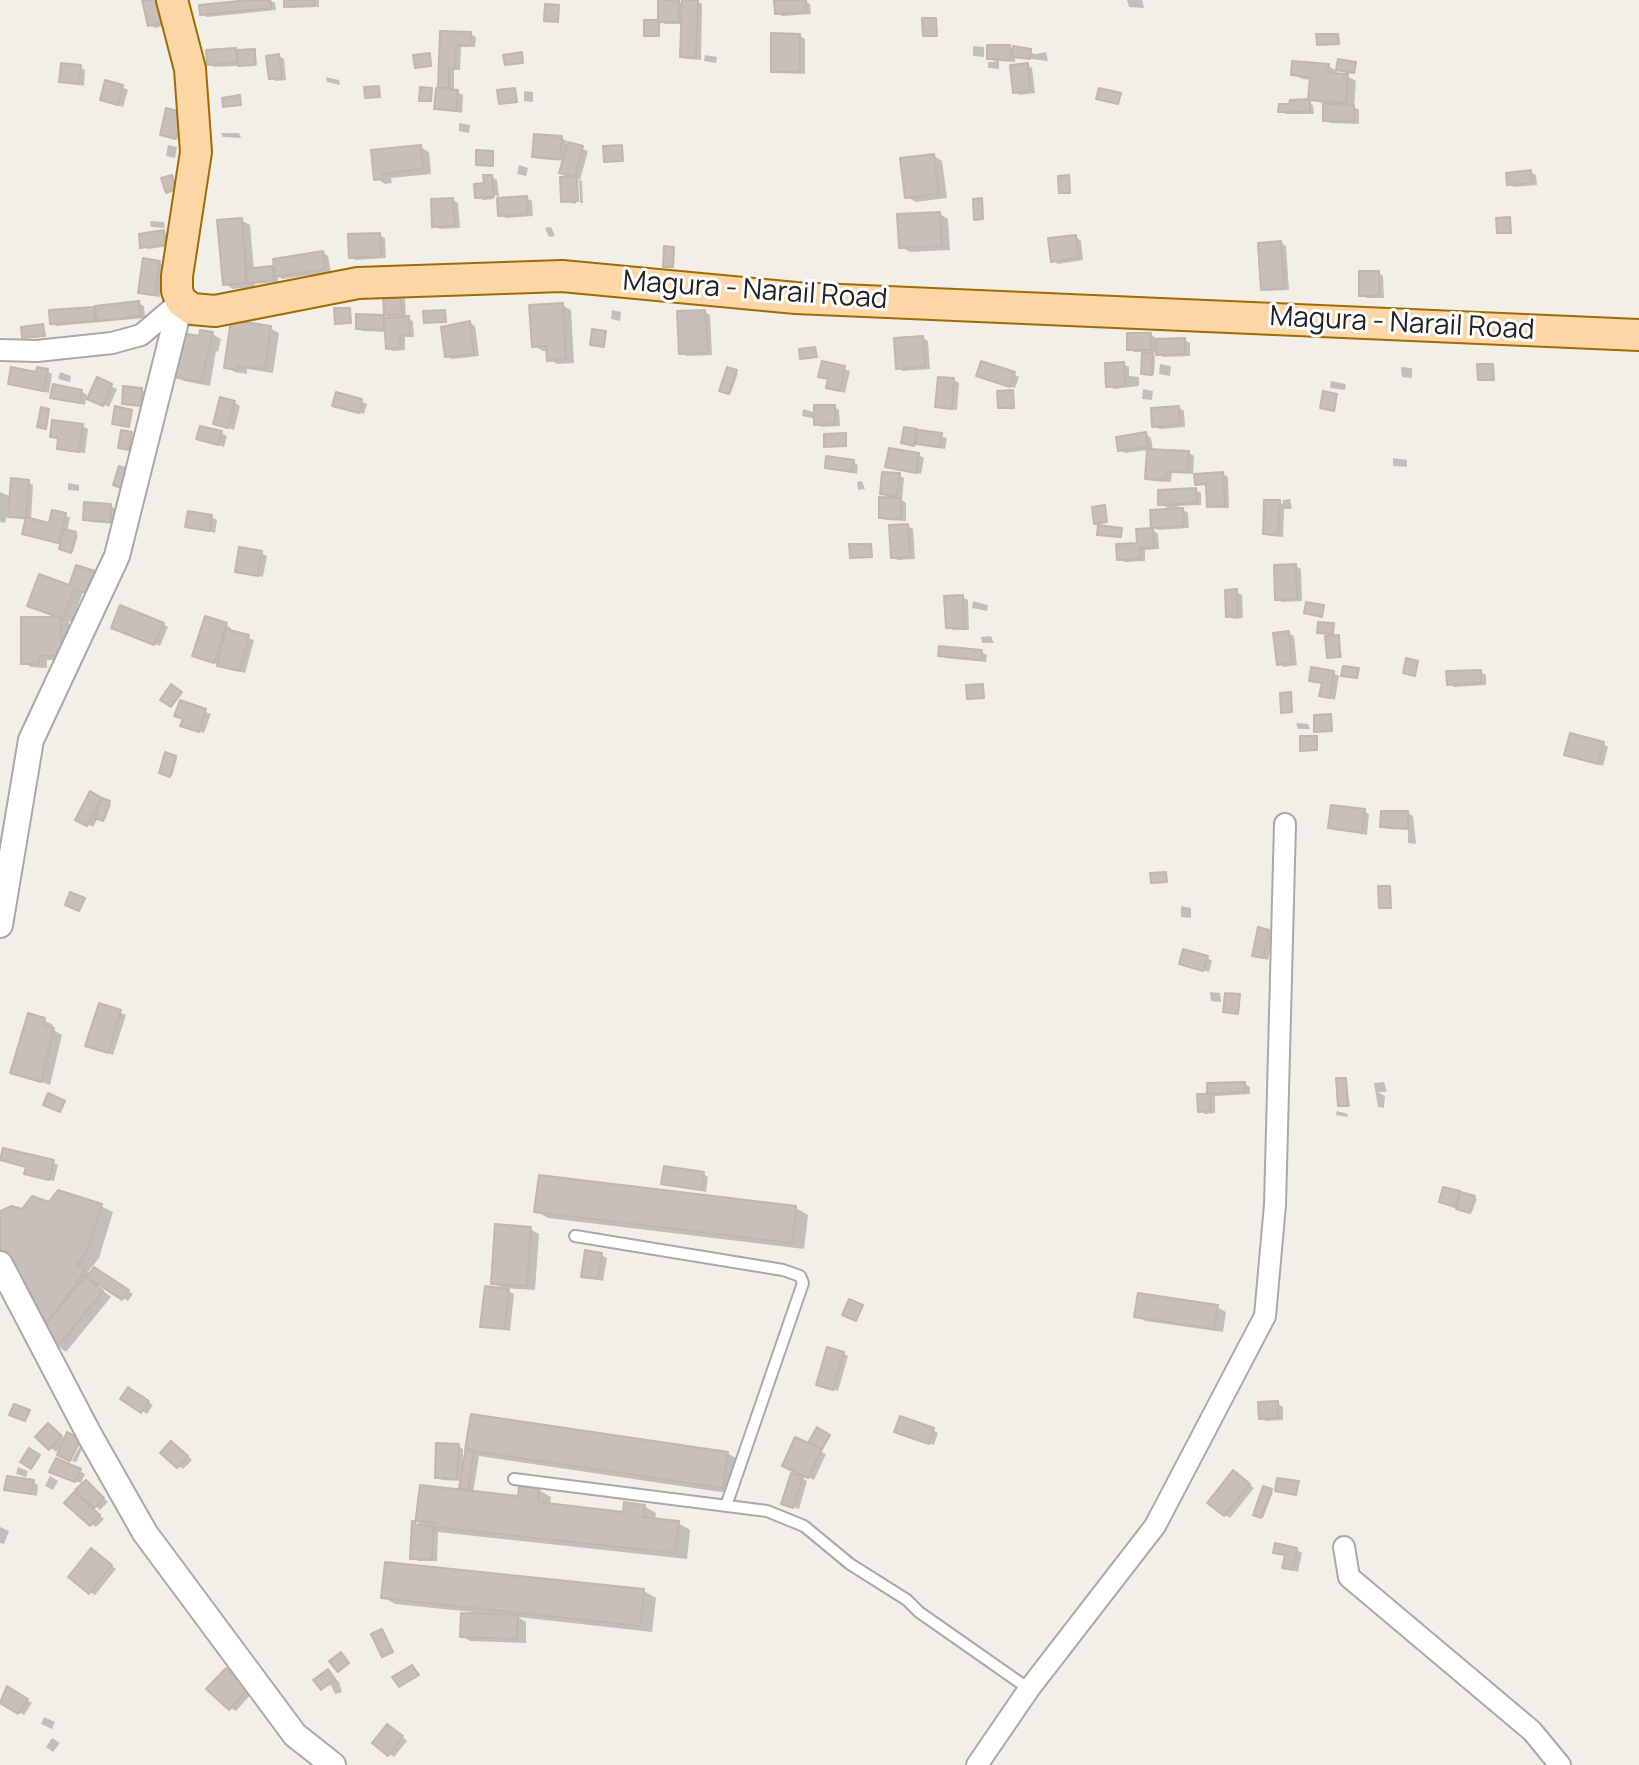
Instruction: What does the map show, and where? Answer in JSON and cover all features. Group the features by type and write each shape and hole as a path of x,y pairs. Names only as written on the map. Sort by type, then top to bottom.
{"main road":[{"path":"172,0 190,69 196,152 177,276 181,301"},
{"name":"Magura - Narail Road","path":"181,301 192,309 215,311 358,283 562,276 796,298 1639,335"}],"street":[{"path":"0,350 82,347 141,335 181,301"},
{"path":"0,925 31,740 117,556 181,301"},
{"path":"977,1765 1029,1689 1155,1526 1265,1316 1275,1205 1285,824"},
{"path":"0,1264 145,1533 295,1735 333,1765"},
{"path":"1344,1547 1349,1577 1532,1731 1560,1765"}],"lane":[{"path":"575,1236 783,1270 800,1276 803,1283 726,1506"},
{"path":"514,1479 767,1511 804,1526 850,1564 907,1600 919,1612 1029,1689"}],"building":[{"path":"142,0 161,0 166,22 148,26"},
{"path":"270,0 271,8 200,15 199,5"},
{"path":"284,0 314,0 314,5 284,7"},
{"path":"658,0 679,0 679,22 658,22"},
{"path":"682,0 698,0 696,58 680,57"},
{"path":"774,0 806,0 806,12 775,14"},
{"path":"545,4 559,5 558,22 544,21"},
{"path":"922,18 936,18 937,36 923,36"},
{"path":"644,20 659,20 659,36 644,36"},
{"path":"440,31 471,32 470,45 456,45 455,68 449,68 449,88 438,88"},
{"path":"771,33 800,34 800,72 771,72"},
{"path":"1316,34 1338,34 1339,44 1317,45"},
{"path":"987,45 1010,45 1010,60 987,59"},
{"path":"1013,46 1031,49 1030,59 1012,57"},
{"path":"236,48 237,63 207,65 206,50"},
{"path":"255,49 255,65 238,66 238,50"},
{"path":"522,52 523,63 505,65 503,55"},
{"path":"430,53 431,66 415,68 413,55"},
{"path":"279,54 282,78 269,79 266,56"},
{"path":"1338,59 1356,62 1354,73 1336,70"},
{"path":"1292,61 1329,64 1328,73 1348,74 1346,103 1308,100 1310,77 1291,75"},
{"path":"61,63 81,65 79,84 59,82"},
{"path":"1028,63 1030,91 1013,93 1010,65"},
{"path":"105,80 123,85 118,105 100,100"},
{"path":"379,86 380,97 365,98 364,87"},
{"path":"420,87 432,88 431,101 419,101"},
{"path":"436,88 458,90 457,111 434,109"},
{"path":"515,88 517,102 499,104 497,90"},
{"path":"1099,88 1121,93 1118,104 1096,99"},
{"path":"240,95 241,105 223,107 222,98"},
{"path":"1310,99 1310,112 1278,112 1279,104"},
{"path":"1323,104 1354,105 1354,122 1323,121"},
{"path":"166,108 183,112 176,139 160,135"},
{"path":"534,134 562,136 560,159 532,157"},
{"path":"568,142 583,146 575,177 559,173"},
{"path":"421,145 423,169 383,174 384,179 374,180 371,150"},
{"path":"622,145 623,161 604,162 603,146"},
{"path":"476,150 493,151 493,166 476,165"},
{"path":"934,154 939,194 905,198 900,158"},
{"path":"1531,170 1532,183 1507,185 1506,173"},
{"path":"172,175 176,189 166,193 161,178"},
{"path":"483,175 492,175 494,197 475,198 474,184 484,183"},
{"path":"1069,175 1070,193 1059,193 1058,176"},
{"path":"577,176 578,201 561,202 560,177"},
{"path":"527,196 528,214 498,216 497,198"},
{"path":"453,198 455,226 432,227 431,199"},
{"path":"982,198 983,219 974,220 973,199"},
{"path":"940,212 942,246 899,248 897,214"},
{"path":"1510,217 1511,233 1497,233 1496,218"},
{"path":"242,218 247,283 223,285 217,220"},
{"path":"164,230 166,244 140,248 139,234"},
{"path":"380,233 381,256 349,258 348,234"},
{"path":"1076,235 1079,258 1051,262 1048,238"},
{"path":"1281,241 1284,288 1261,290 1258,243"},
{"path":"664,246 674,247 673,267 663,267"},
{"path":"323,251 326,269 275,277 273,259"},
{"path":"143,258 160,261 155,295 138,293"},
{"path":"272,266 274,280 246,283 245,269"},
{"path":"1359,271 1379,271 1379,296 1359,296"},
{"path":"400,293 402,314 384,315 383,294"},
{"path":"139,301 141,316 97,321 95,306"},
{"path":"563,303 566,359 547,361 546,346 532,347 529,305"},
{"path":"94,307 95,321 50,324 49,310"},
{"path":"334,308 350,308 351,323 335,324"},
{"path":"445,310 446,322 424,323 423,311"},
{"path":"705,310 708,353 679,354 677,311"},
{"path":"356,314 384,315 384,330 356,329"},
{"path":"409,316 410,335 400,335 401,348 386,349 384,318"},
{"path":"231,320 271,326 265,369 224,368"},
{"path":"470,321 474,354 445,357 441,327"},
{"path":"43,324 45,336 22,338 21,327"},
{"path":"592,329 606,331 604,347 590,345"},
{"path":"200,330 213,332 201,382 173,377 181,333 199,336"},
{"path":"1127,333 1151,333 1151,350 1127,350"},
{"path":"923,336 925,367 896,369 894,338"},
{"path":"1185,338 1185,354 1156,355 1155,339"},
{"path":"815,347 817,357 800,359 799,349"},
{"path":"1142,353 1153,353 1152,375 1141,374"},
{"path":"822,361 845,366 840,391 826,388 828,379 818,377"},
{"path":"981,361 1015,372 1010,387 976,376"},
{"path":"1124,362 1125,386 1106,387 1105,363"},
{"path":"1477,364 1493,364 1494,380 1478,380"},
{"path":"11,367 36,372 37,367 48,369 43,391 8,384"},
{"path":"727,367 737,370 729,394 719,391"},
{"path":"97,377 112,384 103,406 87,399"},
{"path":"938,377 954,378 952,409 935,407"},
{"path":"53,384 82,390 80,403 50,398"},
{"path":"123,386 142,388 141,406 122,404"},
{"path":"1013,390 1014,408 998,408 997,391"},
{"path":"1323,391 1337,394 1334,411 1320,408"},
{"path":"336,392 362,399 359,413 332,406"},
{"path":"220,397 235,401 228,428 213,424"},
{"path":"814,405 835,405 835,424 814,425"},
{"path":"115,406 132,410 129,427 112,424"},
{"path":"1179,406 1180,425 1152,427 1151,408"},
{"path":"41,407 49,409 46,429 37,427"},
{"path":"52,420 83,424 79,452 57,449 58,438 50,437"},
{"path":"200,426 222,431 218,445 196,439"},
{"path":"904,427 917,429 914,446 901,443"},
{"path":"121,430 132,432 129,450 118,448"},
{"path":"918,430 942,433 940,447 916,444"},
{"path":"1146,432 1148,447 1118,451 1116,437"},
{"path":"846,433 846,446 824,447 824,434"},
{"path":"889,448 919,453 916,473 885,467"},
{"path":"1147,449 1189,451 1188,472 1167,471 1166,480 1145,479"},
{"path":"826,456 854,460 852,472 825,468"},
{"path":"119,466 130,470 124,489 113,485"},
{"path":"882,472 900,473 897,496 880,494"},
{"path":"1223,472 1225,506 1207,507 1206,484 1195,485 1194,474"},
{"path":"11,478 29,480 26,518 8,517"},
{"path":"1196,488 1197,503 1158,505 1158,490"},
{"path":"879,497 901,498 901,519 879,518"},
{"path":"1264,500 1280,500 1278,535 1263,534"},
{"path":"84,502 111,504 110,522 83,520"},
{"path":"1105,505 1107,522 1094,524 1092,507"},
{"path":"1183,508 1184,526 1151,528 1150,510"},
{"path":"52,510 66,513 58,543 22,534 26,517 49,523"},
{"path":"188,511 212,515 209,531 185,527"},
{"path":"908,524 910,557 891,558 889,525"},
{"path":"1098,525 1122,528 1121,537 1097,535"},
{"path":"1153,528 1154,547 1140,548 1141,559 1117,560 1116,544 1137,543 1136,529"},
{"path":"64,529 76,532 71,553 59,549"},
{"path":"849,544 871,544 872,557 850,558"},
{"path":"239,547 262,551 258,576 235,572"},
{"path":"1296,564 1297,599 1275,600 1274,565"},
{"path":"76,565 95,571 86,593 74,589 63,619 27,606 39,574 69,585"},
{"path":"1237,589 1238,616 1226,617 1225,590"},
{"path":"963,595 964,628 946,628 944,596"},
{"path":"1306,602 1324,605 1322,617 1304,613"},
{"path":"120,605 164,623 154,645 111,628"},
{"path":"205,616 227,623 214,663 192,656"},
{"path":"21,617 61,617 61,656 39,656 39,664 21,664"},
{"path":"1318,622 1334,623 1333,634 1317,633"},
{"path":"226,629 249,635 240,671 217,666"},
{"path":"1289,631 1292,663 1277,665 1273,633"},
{"path":"1339,635 1340,657 1327,658 1325,636"},
{"path":"939,646 982,650 981,660 938,656"},
{"path":"1406,658 1418,661 1415,676 1403,673"},
{"path":"1343,666 1359,668 1357,678 1341,676"},
{"path":"1311,667 1334,671 1330,698 1319,696 1322,683 1309,681"},
{"path":"1481,670 1481,683 1447,685 1446,671"},
{"path":"171,684 182,692 171,707 160,700"},
{"path":"983,684 984,698 967,699 966,685"},
{"path":"1291,692 1292,712 1281,713 1280,693"},
{"path":"180,700 206,709 199,732 180,726 183,719 174,716"},
{"path":"1331,714 1332,731 1314,732 1314,715"},
{"path":"1570,733 1604,742 1598,764 1564,755"},
{"path":"1300,736 1317,736 1317,750 1300,751"},
{"path":"165,752 176,756 170,777 159,773"},
{"path":"90,791 102,798 87,826 75,820"},
{"path":"102,798 110,801 103,821 95,818"},
{"path":"1331,805 1365,809 1362,833 1328,828"},
{"path":"1381,811 1408,811 1408,828 1380,827"},
{"path":"1166,872 1167,882 1151,883 1150,873"},
{"path":"1378,886 1390,886 1391,908 1379,908"},
{"path":"70,892 85,898 79,911 65,905"},
{"path":"1258,927 1269,930 1263,958 1252,956"},
{"path":"1183,949 1208,956 1203,971 1179,964"},
{"path":"1225,993 1240,994 1238,1014 1223,1012"},
{"path":"99,1003 121,1010 108,1053 85,1046"},
{"path":"28,1013 45,1018 43,1025 54,1028 41,1082 10,1073"},
{"path":"1336,1078 1346,1078 1348,1106 1338,1106"},
{"path":"1245,1082 1245,1092 1210,1094 1210,1111 1198,1112 1197,1094 1207,1094 1207,1083"},
{"path":"48,1093 65,1101 60,1112 43,1105"},
{"path":"3,1148 54,1160 49,1180 24,1174 26,1167 0,1160"},
{"path":"664,1166 704,1172 701,1190 661,1184"},
{"path":"539,1175 796,1206 792,1243 534,1212"},
{"path":"1443,1187 1460,1191 1455,1207 1439,1202"},
{"path":"58,1190 102,1204 87,1251 77,1264 84,1269 83,1274 43,1329 21,1304 0,1252 0,1211 12,1206 22,1209 32,1196 49,1202"},
{"path":"1461,1192 1475,1196 1470,1213 1456,1209"},
{"path":"495,1224 531,1227 527,1286 491,1284"},
{"path":"585,1250 602,1253 598,1279 581,1277"},
{"path":"94,1267 129,1290 122,1300 87,1277"},
{"path":"85,1276 103,1291 56,1349 38,1334"},
{"path":"485,1286 509,1289 505,1329 480,1327"},
{"path":"1138,1293 1218,1305 1214,1329 1134,1317"},
{"path":"849,1299 863,1305 856,1321 842,1315"},
{"path":"827,1347 844,1352 833,1390 816,1385"},
{"path":"128,1387 149,1401 141,1413 120,1399"},
{"path":"1278,1401 1278,1418 1259,1419 1258,1402"},
{"path":"14,1404 30,1410 25,1421 9,1415"},
{"path":"471,1414 728,1452 723,1488 465,1450"},
{"path":"900,1416 934,1428 929,1444 894,1432"},
{"path":"48,1423 62,1436 49,1450 35,1437"},
{"path":"817,1427 830,1435 822,1449 809,1441"},
{"path":"67,1432 81,1439 70,1461 57,1455"},
{"path":"795,1437 822,1449 808,1478 782,1466"},
{"path":"171,1441 188,1456 177,1468 160,1453"},
{"path":"436,1443 459,1444 457,1479 435,1478"},
{"path":"29,1448 40,1455 31,1469 20,1462"},
{"path":"466,1448 474,1450 468,1490 459,1488"},
{"path":"56,1458 81,1469 75,1482 49,1472"},
{"path":"1233,1470 1250,1484 1224,1516 1207,1503"},
{"path":"791,1473 803,1477 793,1508 781,1504"},
{"path":"7,1476 34,1480 31,1494 4,1490"},
{"path":"1277,1478 1299,1481 1296,1495 1275,1491"},
{"path":"86,1480 104,1498 94,1508 75,1490"},
{"path":"420,1485 518,1496 519,1486 539,1488 538,1502 623,1512 624,1502 645,1505 643,1517 679,1521 675,1553 415,1525"},
{"path":"1263,1486 1272,1489 1261,1518 1253,1515"},
{"path":"74,1492 100,1515 90,1526 64,1503"},
{"path":"412,1521 434,1522 432,1559 410,1559"},
{"path":"1275,1543 1297,1548 1293,1570 1282,1568 1285,1555 1273,1553"},
{"path":"91,1548 112,1565 89,1594 68,1577"},
{"path":"385,1562 644,1589 640,1626 381,1598"},
{"path":"461,1613 518,1615 517,1639 460,1637"},
{"path":"382,1629 393,1652 382,1657 371,1634"},
{"path":"341,1652 349,1663 338,1672 329,1661"},
{"path":"412,1665 419,1675 399,1687 392,1677"},
{"path":"226,1668 248,1689 229,1710 206,1689"},
{"path":"328,1669 335,1679 321,1690 313,1680"},
{"path":"7,1686 28,1699 18,1714 0,1703"},
{"path":"387,1724 403,1736 388,1756 372,1743"}]}
